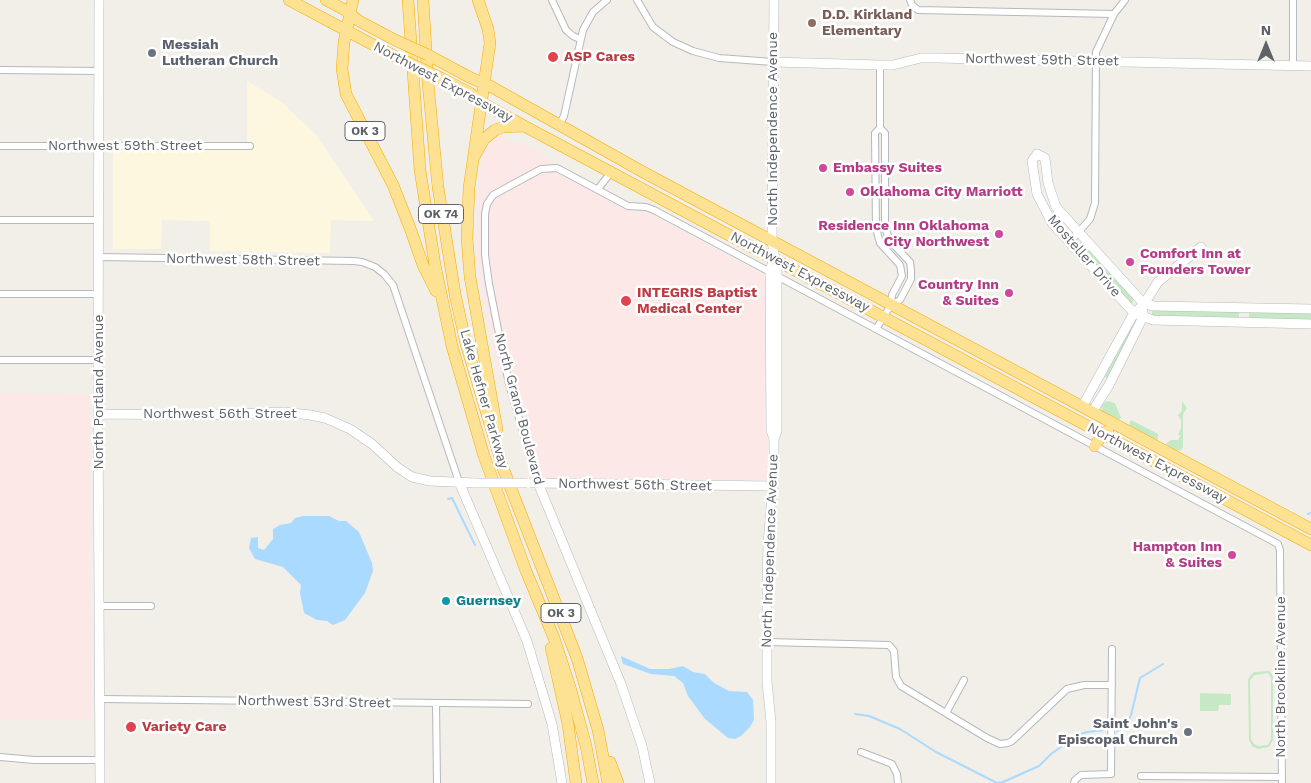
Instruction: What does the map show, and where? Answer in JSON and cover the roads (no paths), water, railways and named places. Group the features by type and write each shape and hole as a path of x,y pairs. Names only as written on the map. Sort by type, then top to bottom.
{"highway":[{"name":"Northwest Expressway","path":"289,0 396,57 442,78 542,135 1310,545"},
{"name":"Northwest Expressway","path":"326,0 359,21 483,83 643,172 1311,529"},
{"path":"346,31 353,0"},
{"name":"Lake Hefner Parkway","path":"408,0 414,108 420,170 443,306 461,380 484,456 513,537 542,605 570,687 584,737 593,783"},
{"name":"Lake Hefner Parkway","path":"423,0 432,140 443,228 466,344 504,468 568,631 598,730 608,783"},
{"path":"478,0 488,29 490,43 483,83"},
{"name":"OK 3","path":"346,31 342,69 346,94 393,185 408,220 423,265 443,306"},
{"name":"OK 3","path":"483,83 469,188 467,220 470,277 504,468"},
{"path":"474,156 484,139 495,130 510,126 526,126"},
{"path":"542,135 591,152 599,148"},
{"path":"612,172 620,168 643,172"},
{"path":"1073,418 1089,416 1087,410"},
{"path":"1095,446 1102,434 1118,426"},
{"path":"542,605 568,724 576,783"},
{"path":"598,730 618,783"}],"street":[{"name":"North Portland Avenue","path":"100,0 98,360 100,783"},
{"path":"552,0 566,30 580,39"},
{"path":"559,125 564,116 580,39 593,12 607,0"},
{"path":"637,0 653,26 673,42 693,51 719,58 774,62"},
{"name":"North Independence Avenue","path":"771,783 771,722 767,689 766,642 767,554 773,486 774,439 771,430 774,258 772,241 774,0"},
{"path":"910,0 912,6 918,10 1114,14"},
{"path":"1070,242 1090,218 1095,203 1096,52 1114,14 1125,0"},
{"path":"1293,0 1293,66"},
{"name":"Northwest 59th Street","path":"774,62 880,65 921,58 1311,66"},
{"path":"876,329 891,304 892,295 902,276 900,265 880,243 877,233 875,208 876,133 880,128 880,65"},
{"path":"0,70 99,71"},
{"path":"880,128 885,133 885,228 890,240 910,262 911,278 900,300 891,304"},
{"name":"Northwest 59th Street","path":"0,146 250,146"},
{"name":"Mosteller Drive","path":"1134,312 1052,223 1037,194 1032,161 1037,154 1045,158 1048,183 1056,207 1146,305"},
{"name":"North Grand Boulevard","path":"598,189 562,170 548,167 540,168 492,195 487,204 485,214 485,256 509,384 538,484 621,684 642,746 650,783"},
{"path":"598,189 612,172"},
{"name":"Northwest Expressway","path":"598,189 628,206 646,207 654,210 1273,541 1278,544 1280,550 1280,570"},
{"path":"0,220 100,220"},
{"path":"877,233 886,232"},
{"path":"1087,410 1108,386 1158,282 1201,247"},
{"path":"894,260 902,253"},
{"name":"Northwest 58th Street","path":"99,257 354,261 370,264 384,274 393,285 459,482"},
{"path":"0,294 99,294"},
{"path":"1087,410 1097,379 1134,312 1146,305 1311,310"},
{"path":"1244,308 1244,323"},
{"path":"1134,312 1153,320 1311,324"},
{"path":"0,360 98,360"},
{"path":"1097,379 1108,386"},
{"name":"Northwest 56th Street","path":"98,414 206,415 284,412 310,415 324,418 350,429 372,444 397,467 412,477 430,481 527,484 773,486"},
{"path":"459,482 527,641 552,724 562,783"},
{"name":"North Brookline Avenue","path":"1280,570 1282,780"},
{"path":"99,606 150,606"},
{"path":"766,642 889,645 894,652 895,673 901,686 995,742 1004,744 1012,741 1067,690 1084,685 1112,685"},
{"path":"1074,783 1081,774 1111,774 1112,649"},
{"path":"946,713 964,680"},
{"name":"Northwest 53rd Street","path":"100,699 528,704"},
{"path":"436,704 437,783"},
{"path":"861,752 892,764 897,774 898,783"},
{"path":"0,757 34,760 100,760"},
{"path":"1141,776 1282,780"}],"water":[{"path":"303,516 329,516 339,521 346,521 359,532 372,563 373,571 365,593 345,620 333,625 304,613 300,593 301,585 283,567 255,559 249,548 251,538 258,537 258,548 264,550 273,539 273,529 280,525 291,523 295,518"},
{"path":"621,656 650,669 669,669 683,666 693,672 705,674 714,683 729,691 747,692 753,700 754,720 741,736 735,739 728,738 705,719 688,696 683,683 674,676 651,674 623,664"}],"waterway":[{"path":"448,499 452,498 475,545"},
{"path":"1117,731 1126,727 1131,715 1140,678 1163,664"},
{"path":"855,714 869,716 900,729 936,752 997,783 1039,766 1051,754 1078,735 1105,730"}],"place":[{"name":"D.D. Kirkland Elementary","path":"812,23"},
{"name":"Messiah Lutheran Church","path":"152,53"},
{"name":"ASP Cares","path":"553,57"},
{"name":"Embassy Suites","path":"823,168"},
{"name":"Oklahoma City Marriott","path":"850,192"},
{"name":"Residence Inn Oklahoma City Northwest","path":"999,234"},
{"name":"Comfort Inn at Founders Tower","path":"1130,262"},
{"name":"Country Inn & Suites","path":"1009,293"},
{"name":"INTEGRIS Baptist Medical Center","path":"626,301"},
{"name":"Hampton Inn & Suites","path":"1232,555"},
{"name":"Guernsey","path":"446,601"},
{"name":"Variety Care","path":"131,727"},
{"name":"Saint John's Episcopal Church","path":"1188,732"}]}
